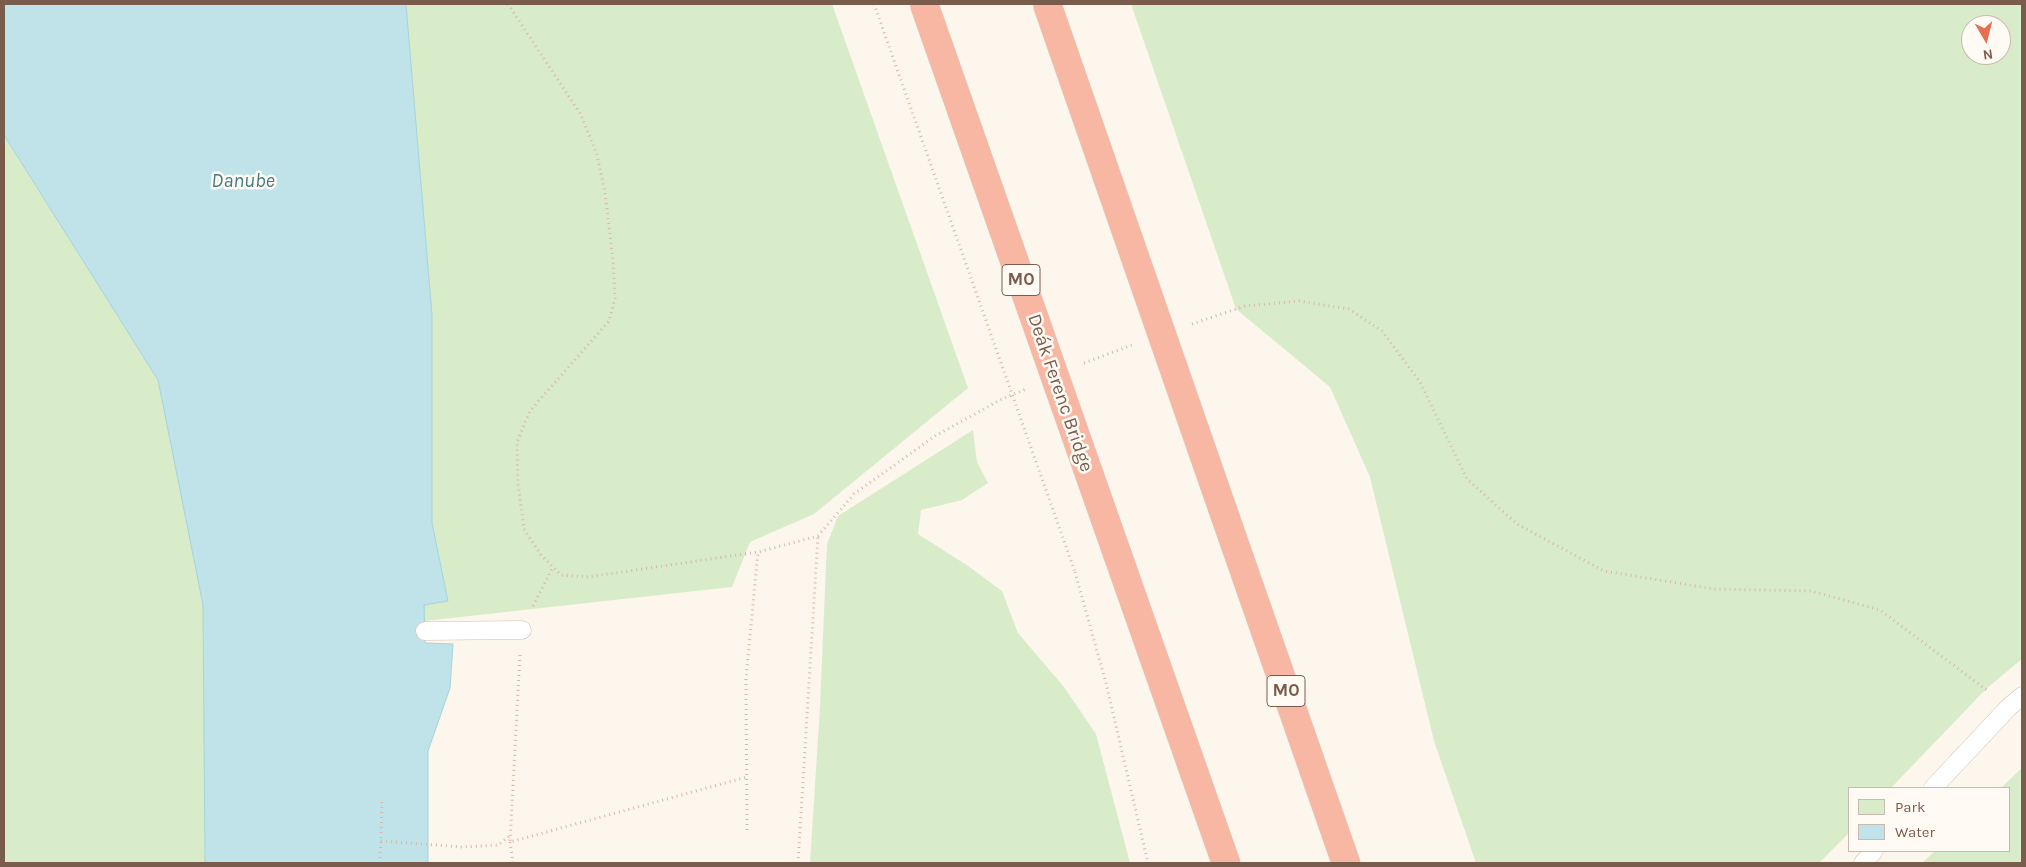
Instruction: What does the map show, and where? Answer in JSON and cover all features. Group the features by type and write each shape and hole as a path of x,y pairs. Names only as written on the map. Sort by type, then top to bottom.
{"highway":[{"name":"Deák Ferenc Bridge","path":"924,4 1226,863"},
{"name":"M0","path":"1046,4 1346,863"}],"lane":[{"path":"425,631 522,630"},
{"path":"1934,787 2016,701"},
{"path":"1862,863 1873,852"}],"path":[{"path":"508,4 581,115 597,155 613,260 614,298 609,321 530,411 517,442 518,484 524,529 541,555 561,575 588,577 758,552 818,536 854,494 935,436 1002,399 1028,388"},
{"path":"874,4 1075,572 1106,683 1148,863"},
{"path":"1191,325 1245,306 1254,305 1299,301 1349,309 1382,330 1420,382 1467,479 1517,524 1604,571 1714,589 1811,591 1880,610 2016,701"},
{"path":"1082,364 1136,343"},
{"path":"798,863 818,536"},
{"path":"747,830 746,678 758,552"},
{"path":"513,863 510,836 522,630 552,567"},
{"path":"510,842 747,777"},
{"path":"380,863 382,801"},
{"path":"381,841 462,848 498,845 510,836"}],"green space":[{"path":"406,4 832,4 968,388 814,514 750,542 732,587 424,621 424,605 448,601 432,523 432,315"},
{"path":"1131,4 2022,4 2022,659 1986,689 1892,787 1848,787 1848,834 1819,863 1476,863 1434,741 1370,477 1330,387 1236,309"},
{"path":"4,135 158,380 203,605 205,863 4,863"},
{"path":"973,430 977,462 988,483 962,500 921,510 918,534 968,566 1002,591 1018,633 1064,687 1096,734 1130,863 810,863 820,706 827,544 838,516"},
{"path":"2022,768 2022,863 1922,863 1934,852 2011,852 2011,787 2002,787"}],"water":[{"name":"Danube","path":"4,4 406,4 432,315 432,523 448,601 424,605 425,643 453,644 450,688 428,751 428,863 205,863 203,605 158,380 4,135"}]}
